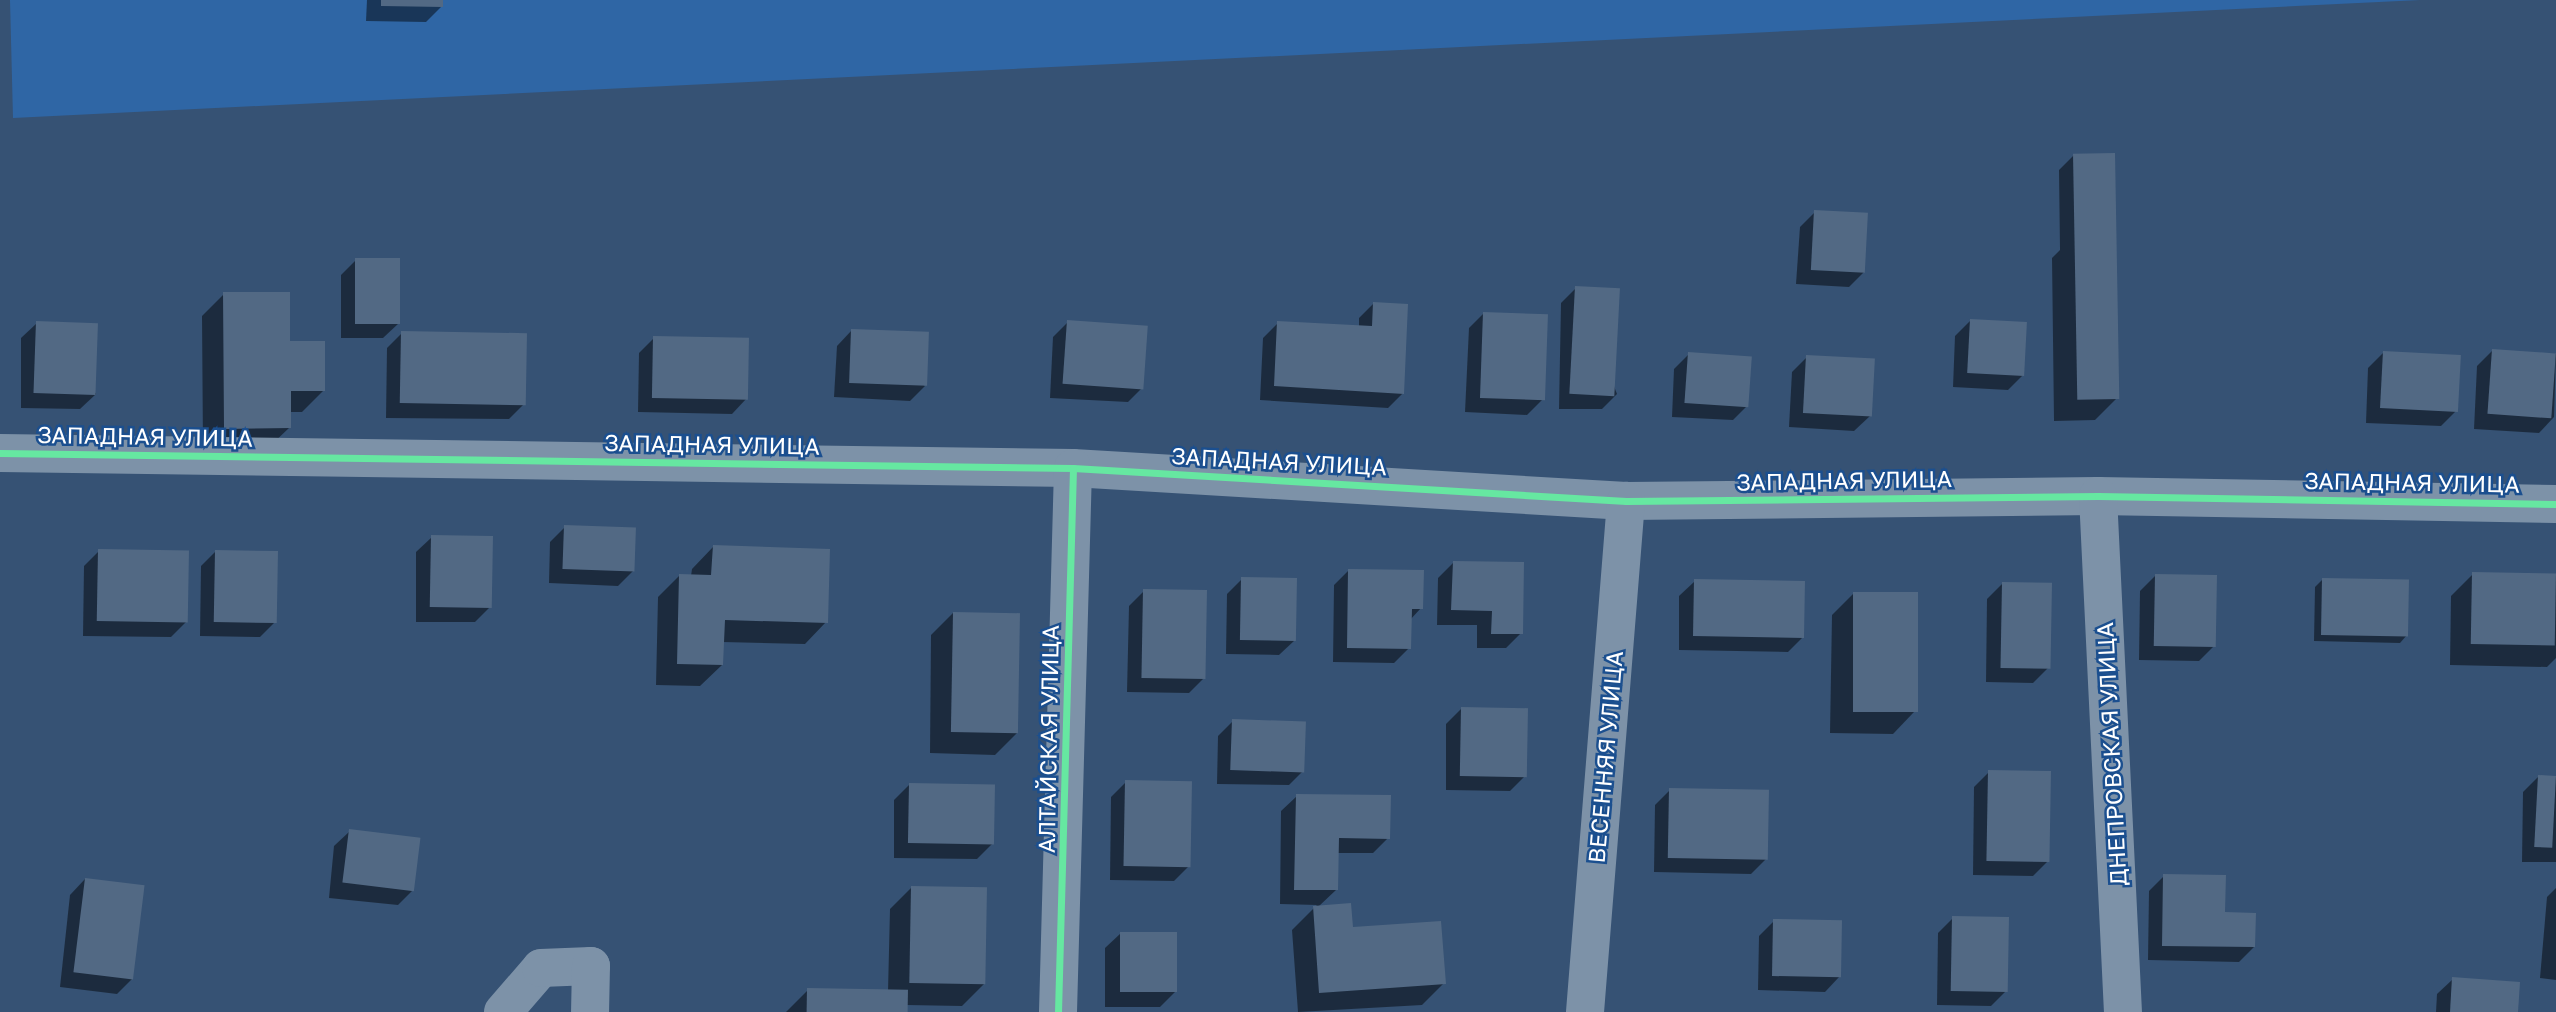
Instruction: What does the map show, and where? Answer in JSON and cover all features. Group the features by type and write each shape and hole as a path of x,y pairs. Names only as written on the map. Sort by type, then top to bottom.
{"street":[{"name":"ЗАПАДНАЯ УЛИЦА","path":"0,453 1073,468 1626,501 2098,496 2556,504"},
{"name":"АЛТАЙСКАЯ УЛИЦА","path":"1058,1012 1073,468"},
{"name":"ДНЕПРОВСКАЯ УЛИЦА","path":"2098,496 2123,1012"},
{"name":"ВЕСЕННЯЯ УЛИЦА","path":"1585,1012 1626,501"},
{"path":"503,1012 541,968 590,966 590,1012"}],"shaded area":[{"path":"10,0 2420,0 13,118"}],"building":[{"path":"381,0 443,0 443,7 381,6"},
{"path":"2115,153 2119,399 2077,400 2073,154"},
{"path":"1814,210 1868,213 1865,273 1811,270"},
{"path":"355,258 400,258 400,324 355,324"},
{"path":"1575,286 1620,288 1614,396 1569,394"},
{"path":"223,292 290,292 290,341 325,341 325,391 291,391 291,428 224,429"},
{"path":"1373,302 1408,304 1404,394 1274,386 1277,321 1372,326"},
{"path":"1483,312 1548,314 1545,400 1480,398"},
{"path":"1970,319 2027,322 2024,376 1967,373"},
{"path":"1067,320 1148,326 1143,389 1063,384"},
{"path":"36,321 98,323 95,395 33,393"},
{"path":"851,329 929,332 927,386 849,383"},
{"path":"401,331 527,333 526,405 400,403"},
{"path":"653,336 749,338 748,400 652,398"},
{"path":"2492,349 2556,353 2551,418 2487,414"},
{"path":"2383,351 2461,355 2458,412 2380,408"},
{"path":"1688,352 1752,356 1748,407 1684,403"},
{"path":"1806,355 1875,359 1872,417 1803,413"},
{"path":"564,525 636,528 634,571 562,569"},
{"path":"431,535 493,536 492,608 430,607"},
{"path":"713,545 830,549 828,623 725,620 723,665 677,664 679,574 711,575"},
{"path":"98,549 189,551 188,623 97,621"},
{"path":"215,550 278,551 277,623 214,622"},
{"path":"1453,561 1524,562 1523,634 1491,634 1492,611 1451,610"},
{"path":"1348,569 1424,570 1423,609 1412,609 1411,649 1347,648"},
{"path":"2472,572 2556,573 2555,645 2471,644"},
{"path":"2155,574 2217,575 2216,647 2154,646"},
{"path":"1241,577 1297,578 1296,641 1240,640"},
{"path":"2322,578 2409,580 2408,637 2321,635"},
{"path":"1694,579 1805,581 1804,638 1693,636"},
{"path":"2002,582 2052,583 2050,669 2000,668"},
{"path":"1143,589 1207,590 1205,679 1141,678"},
{"path":"1853,592 1918,592 1918,712 1853,712"},
{"path":"953,612 1020,613 1018,733 951,732"},
{"path":"1461,707 1528,708 1527,777 1460,776"},
{"path":"1232,719 1306,722 1304,773 1230,770"},
{"path":"1988,770 2051,771 2049,862 1986,861"},
{"path":"2538,775 2556,776 2552,848 2534,847"},
{"path":"1125,780 1192,781 1190,867 1123,866"},
{"path":"909,783 995,785 994,844 908,843"},
{"path":"1669,788 1769,790 1768,860 1668,858"},
{"path":"1296,794 1391,795 1390,839 1339,838 1338,890 1294,890"},
{"path":"349,829 420,838 414,891 342,883"},
{"path":"2163,874 2226,875 2225,912 2256,913 2255,947 2162,946"},
{"path":"85,878 145,885 133,980 73,972"},
{"path":"911,886 987,887 985,984 909,983"},
{"path":"1351,903 1353,927 1441,921 1446,984 1319,993 1313,906"},
{"path":"1952,916 2009,917 2008,992 1951,991"},
{"path":"1773,919 1842,920 1841,977 1772,976"},
{"path":"1120,932 1177,932 1177,992 1120,992"},
{"path":"2452,977 2520,982 2518,1012 2450,1012"},
{"path":"807,988 908,990 908,1012 807,1012"}],"cycle path":[{"path":"0,453 1073,468 1626,501 2098,496 2556,504"},
{"path":"1058,1012 1073,468"}]}
